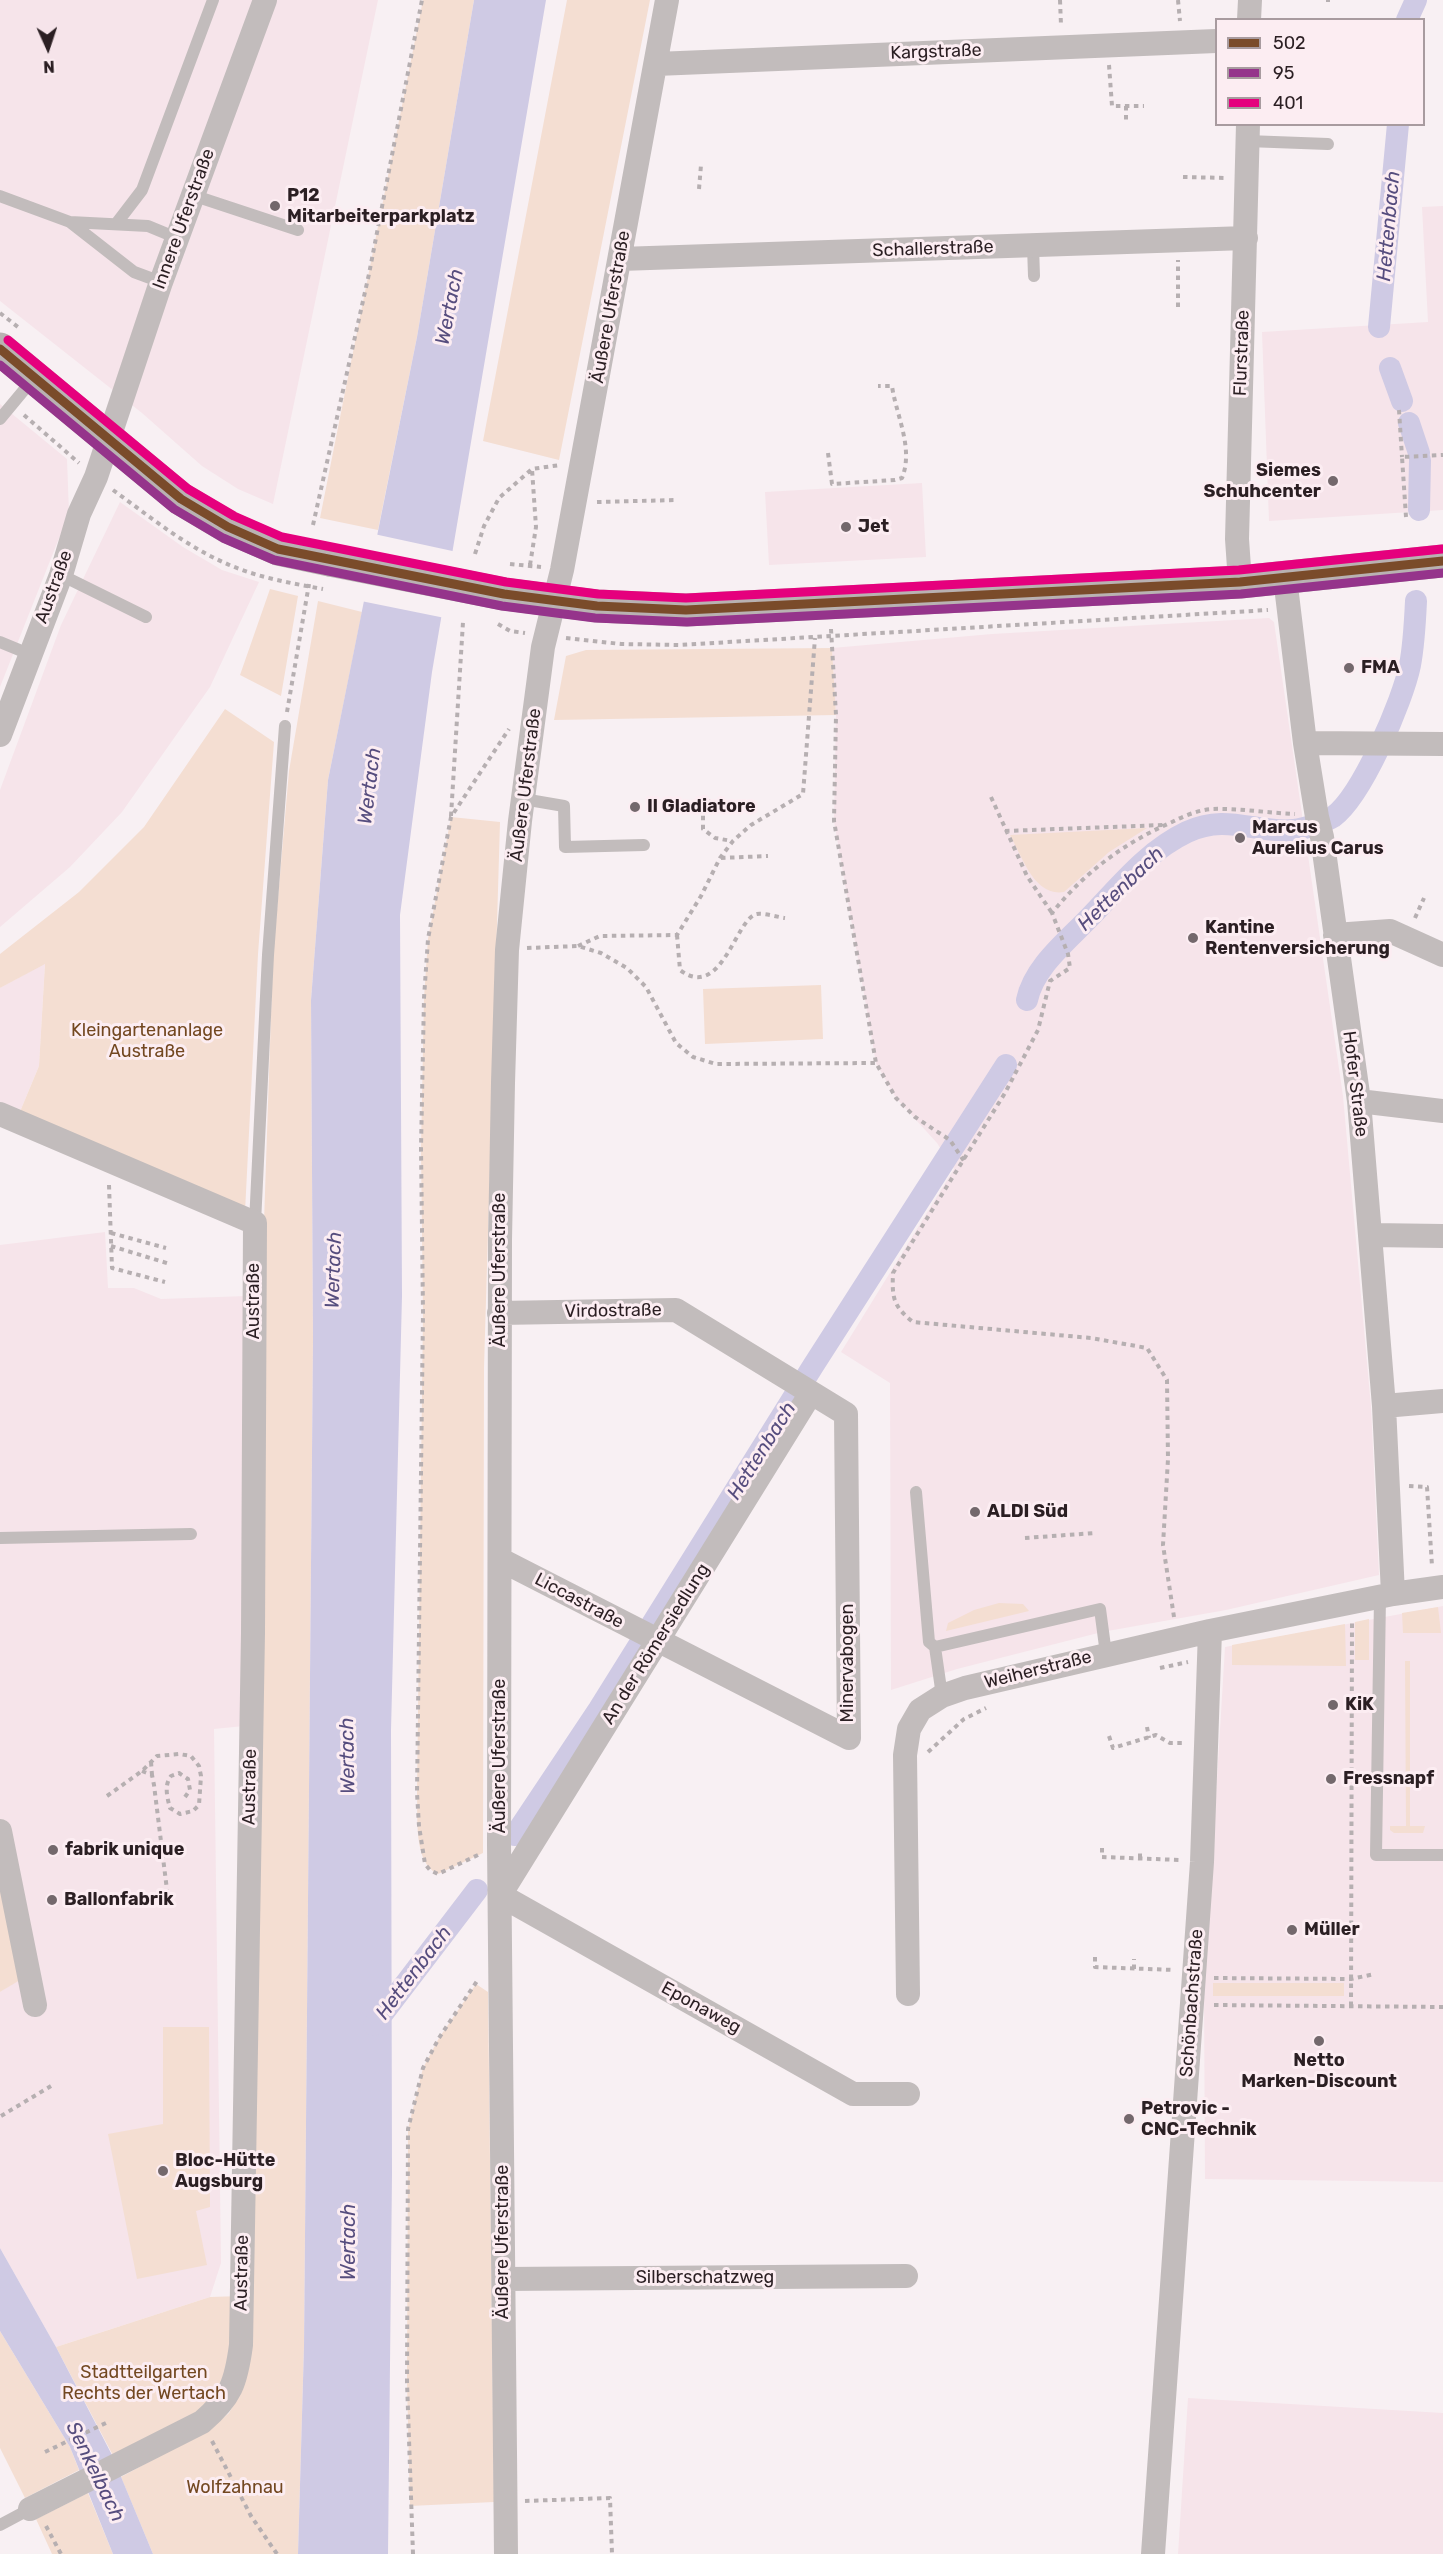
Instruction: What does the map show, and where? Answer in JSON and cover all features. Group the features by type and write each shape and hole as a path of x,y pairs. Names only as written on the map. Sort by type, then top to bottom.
{"main road":[{"path":"0,349 181,499 228,527 278,549 319,547 504,594 604,607 686,610 1240,582 1287,593 1443,561"}],"street":[{"name":"Innere Uferstraße","path":"108,439 192,195 265,0"},
{"name":"Äußere Uferstraße","path":"506,2554 499,1844 501,1560 499,1312 507,950 523,799 546,636 562,570 667,0"},
{"path":"1250,0 1250,18"},
{"name":"Kargstraße","path":"656,64 1215,41"},
{"name":"Flurstraße","path":"1240,582 1237,539 1248,133"},
{"name":"Schallerstraße","path":"620,259 1246,238"},
{"name":"Austraße","path":"0,735 61,575 79,514 96,477 108,439"},
{"name":"Hofer Straße","path":"1287,593 1305,743 1359,1101 1384,1406 1388,1484 1386,1595"},
{"path":"1305,743 1443,744"},
{"path":"1335,935 1390,931 1443,955"},
{"path":"1359,1101 1443,1111"},
{"path":"0,1114 255,1223"},
{"name":"Austraße","path":"34,2508 202,2422 221,2406 238,2370 241,2345 253,1622 255,1223"},
{"path":"1371,1235 1443,1236"},
{"name":"Virdostraße","path":"499,1312 676,1310 811,1393"},
{"name":"An der Römersiedlung","path":"500,1895 811,1393"},
{"name":"Minervabogen","path":"658,1642 849,1738 846,1414 811,1393"},
{"path":"1384,1406 1443,1401"},
{"name":"Liccastraße","path":"501,1560 658,1642"},
{"name":"Weiherstraße","path":"908,1994 906,1739 914,1718 927,1704 942,1696 1106,1654 1386,1595 1438,1587"},
{"name":"Schönbachstraße","path":"1153,2554 1194,1975 1207,1743 1210,1631"},
{"path":"0,1831 35,2005"},
{"name":"Eponaweg","path":"500,1895 854,2094 908,2094"},
{"name":"Silberschatzweg","path":"504,2279 906,2276"}],"lane":[{"path":"116,224 142,190 213,0"},
{"path":"1248,133 1328,144"},
{"path":"192,195 298,230"},
{"path":"0,196 70,222 134,272 161,282"},
{"path":"70,222 148,226 177,238"},
{"path":"1033,246 1034,276"},
{"path":"0,419 34,377"},
{"path":"61,575 146,617"},
{"path":"0,642 29,654"},
{"path":"255,1223 268,955 285,726"},
{"path":"523,799 564,806 565,847 644,845"},
{"path":"499,1312 525,1312 534,1317 572,1317"},
{"path":"916,1492 929,1642 935,1647 942,1696"},
{"path":"0,1539 191,1534"},
{"path":"1386,1595 1376,1855 1443,1855"},
{"path":"935,1647 1100,1609 1106,1654"},
{"path":"0,2524 34,2508"}],"path":[{"path":"285,726 422,0"},
{"path":"1108,45 1112,106 1144,106"},
{"path":"1126,106 1126,123"},
{"path":"699,189 701,165"},
{"path":"1183,177 1247,178"},
{"path":"1178,240 1178,308"},
{"path":"828,453 832,484 902,478 906,469 905,433 895,404 892,386 878,386"},
{"path":"1399,410 1406,517"},
{"path":"1402,457 1443,454"},
{"path":"475,554 484,526 499,498 532,469 582,463"},
{"path":"532,469 536,526 530,566 504,594 510,631 621,644 679,645 832,637 1287,593"},
{"path":"574,503 677,500"},
{"path":"530,566 562,570"},
{"path":"830,604 836,715 834,821 876,1063 896,1098 915,1117 950,1140 964,1161"},
{"path":"463,622 451,817 428,939 424,998 417,1793 421,1846 425,1864 430,1870 438,1874 499,1844"},
{"path":"785,918 757,914 748,918 734,946 712,972 700,977 688,976 680,970 676,935 701,896 720,858 733,841 751,825 803,795 815,638"},
{"path":"451,817 513,722 534,714"},
{"path":"991,797 1027,876 1052,913 1068,954 1070,968 1050,981 1038,1030 1005,1093 893,1274 895,1304 913,1322 1091,1338 1147,1348 1167,1380 1168,1459 1163,1545 1178,1638"},
{"path":"709,799 704,813 703,829 715,838 733,841"},
{"path":"1052,913 1089,873 1110,856 1166,824 1190,814 1210,809 1319,827"},
{"path":"1005,831 1166,824"},
{"path":"720,858 768,856"},
{"path":"578,946 600,936 676,935"},
{"path":"507,950 578,946 601,953 627,968 646,987 676,1043 693,1057 716,1064 876,1063"},
{"path":"108,1161 112,1268 165,1282"},
{"path":"111,1233 166,1248"},
{"path":"111,1246 170,1264"},
{"path":"1388,1484 1426,1487 1438,1587"},
{"path":"1025,1538 1095,1533"},
{"path":"1351,2006 1353,1603"},
{"path":"1153,1670 1210,1657"},
{"path":"926,1754 964,1719 993,1704"},
{"path":"1147,1727 1149,1738"},
{"path":"1109,1736 1113,1748 1156,1735 1170,1743 1207,1743"},
{"path":"106,1796 142,1771 157,1756 179,1754 191,1756 200,1766 199,1805 193,1811 180,1814 170,1808 167,1798 168,1780 173,1774 186,1776 190,1790 188,1796 184,1797"},
{"path":"151,1762 167,1890"},
{"path":"142,1771 152,1775"},
{"path":"1102,1848 1102,1857 1191,1861"},
{"path":"1140,1850 1140,1858"},
{"path":"413,2554 406,2382 408,2129 423,2068 459,2007 501,1951"},
{"path":"1095,1957 1095,1967 1194,1975 1351,1978 1375,1974"},
{"path":"1134,1959 1134,1969"},
{"path":"1192,2005 1443,2007"},
{"path":"1,2116 51,2086"},
{"path":"45,2452 110,2421"},
{"path":"202,2422 251,2516 277,2554"},
{"path":"506,2501 610,2498 612,2554"},
{"path":"34,2508 60,2554"}],"shaded area":[{"path":"0,0 378,0 273,504 238,489 202,466 142,413 0,301"},
{"path":"1443,206 1443,510 1269,521 1262,332 1428,322 1422,207"},
{"path":"0,404 67,459 69,513 0,687"},
{"path":"922,483 926,557 769,565 765,492"},
{"path":"120,502 183,547 222,570 259,582 210,687 122,812 70,867 0,927 0,790 61,625"},
{"path":"1269,618 1274,622 1343,1096 1371,1407 1379,1575 1226,1610 1102,1632 957,1669 891,1690 890,1383 841,1352 954,1169 937,1143 896,1098 876,1063 834,821 836,715 832,648 992,634"},
{"path":"45,963 39,1066 19,1114 0,1106 0,988"},
{"path":"105,1232 108,1288 134,1288 161,1299 246,1296 244,1726 214,1729 221,2263 210,2297 56,2347 0,2248 0,1992 20,1979 0,1880 0,1245"},
{"path":"1443,1606 1443,2182 1205,2179 1204,1994 1225,1647"},
{"path":"1188,2398 1443,2413 1443,2554 1178,2554"}],"green space":[{"path":"423,0 474,0 417,337 378,530 320,518"},
{"path":"567,0 650,0 559,460 483,441"},
{"path":"270,589 298,596 281,696 240,675"},
{"name":"Wolfzahnau","path":"318,601 362,612 328,780 311,1000 313,1340 304,2346 298,2554 153,2554 121,2477 211,2428 229,2413 240,2393 264,1222 273,956 289,771"},
{"path":"832,648 836,715 554,720 566,656 586,650"},
{"name":"Kleingartenanlage Austraße","path":"225,709 274,742 258,954 245,1212 19,1114 39,1066 45,964 0,988 0,954 79,892 144,827"},
{"path":"451,817 500,822 484,1368 483,1853 438,1874 424,1860 418,1838 417,1814 423,1313 421,1148 424,998 428,939"},
{"path":"1147,828 1109,852 1064,892 1054,892 1037,882 1024,864 1010,835"},
{"path":"821,985 823,1039 705,1044 703,989"},
{"path":"999,1603 1023,1604 1029,1611 946,1631 948,1623 974,1610"},
{"path":"1438,1607 1441,1633 1403,1633 1402,1613"},
{"path":"1369,1619 1369,1660 1355,1660 1355,1622"},
{"path":"1345,1624 1346,1666 1232,1665 1232,1645"},
{"path":"1405,1661 1410,1661 1410,1826 1425,1826 1423,1833 1394,1833 1390,1830 1390,1826 1406,1826"},
{"path":"0,1880 20,1980 0,1992"},
{"path":"1213,1983 1344,1983 1344,1996 1213,1996"},
{"path":"476,1984 488,1992 494,2502 410,2506 407,2382 408,2129 423,2068 439,2038"},
{"name":"Bloc-Hütte Augsburg","path":"163,2027 209,2027 210,2207 196,2211 207,2265 137,2279 108,2134 163,2124"},
{"name":"Stadtteilgarten Rechts der Wertach","path":"242,2296 231,2389 118,2465 56,2347 210,2297"},
{"path":"0,2331 70,2447 79,2470 25,2498 0,2448"},
{"path":"88,2493 113,2554 52,2554 36,2519"}],"water":[{"name":"Wertach","path":"474,0 546,0 432,672 400,915 402,1296 391,1730 392,2174 388,2554 298,2554 304,2346 313,1340 311,1000 328,780 417,337"},
{"name":"Senkelbach","path":"0,2248 56,2347 112,2455 153,2554 113,2554 70,2447 0,2331"}],"pier":[{"path":"374,534 457,552 445,618 361,601"}],"waterway":[{"name":"Hettenbach","path":"1408,18 1416,0"},
{"name":"Hettenbach","path":"1379,327 1398,126"},
{"name":"Hettenbach","path":"1390,368 1402,401"},
{"name":"Hettenbach","path":"1409,423 1419,453"},
{"name":"Hettenbach","path":"1419,510 1420,460"},
{"name":"Hettenbach","path":"1027,1000 1036,977 1052,956 1134,870 1173,840 1187,832 1215,824 1280,830 1298,829 1329,819 1344,806 1368,769 1399,701 1410,665 1416,601"},
{"name":"Hettenbach","path":"515,1835 599,1709 813,1366 1006,1065"},
{"name":"Hettenbach","path":"374,2025 477,1890"}],"transit line":[{"name":"401","path":"8,340 188,489 234,516 282,537 506,582 598,594 686,598 1239,570 1442,549"},
{"name":"502","path":"0,349 181,499 228,527 278,549 504,594 597,606 686,610 1240,582 1443,561"},
{"name":"95","path":"0,365 174,509 223,538 274,560 502,606 595,618 687,622 1241,594 1443,573"}],"place":[{"name":"P12 Mitarbeiterparkplatz","path":"275,206"},
{"name":"Siemes Schuhcenter","path":"1333,481"},
{"name":"Jet","path":"846,527"},
{"name":"FMA","path":"1349,668"},
{"name":"Il Gladiatore","path":"635,807"},
{"name":"Marcus Aurelius Carus","path":"1240,838"},
{"name":"Kantine Rentenversicherung","path":"1193,938"},
{"name":"ALDI Süd","path":"975,1512"},
{"name":"KiK","path":"1333,1705"},
{"name":"Fressnapf","path":"1331,1779"},
{"name":"fabrik unique","path":"53,1850"},
{"name":"Ballonfabrik","path":"52,1900"},
{"name":"Müller","path":"1292,1930"},
{"name":"Netto Marken-Discount","path":"1319,2041"},
{"name":"Petrovic - CNC-Technik","path":"1129,2119"},
{"name":"Bloc-Hütte Augsburg","path":"163,2171"}]}
